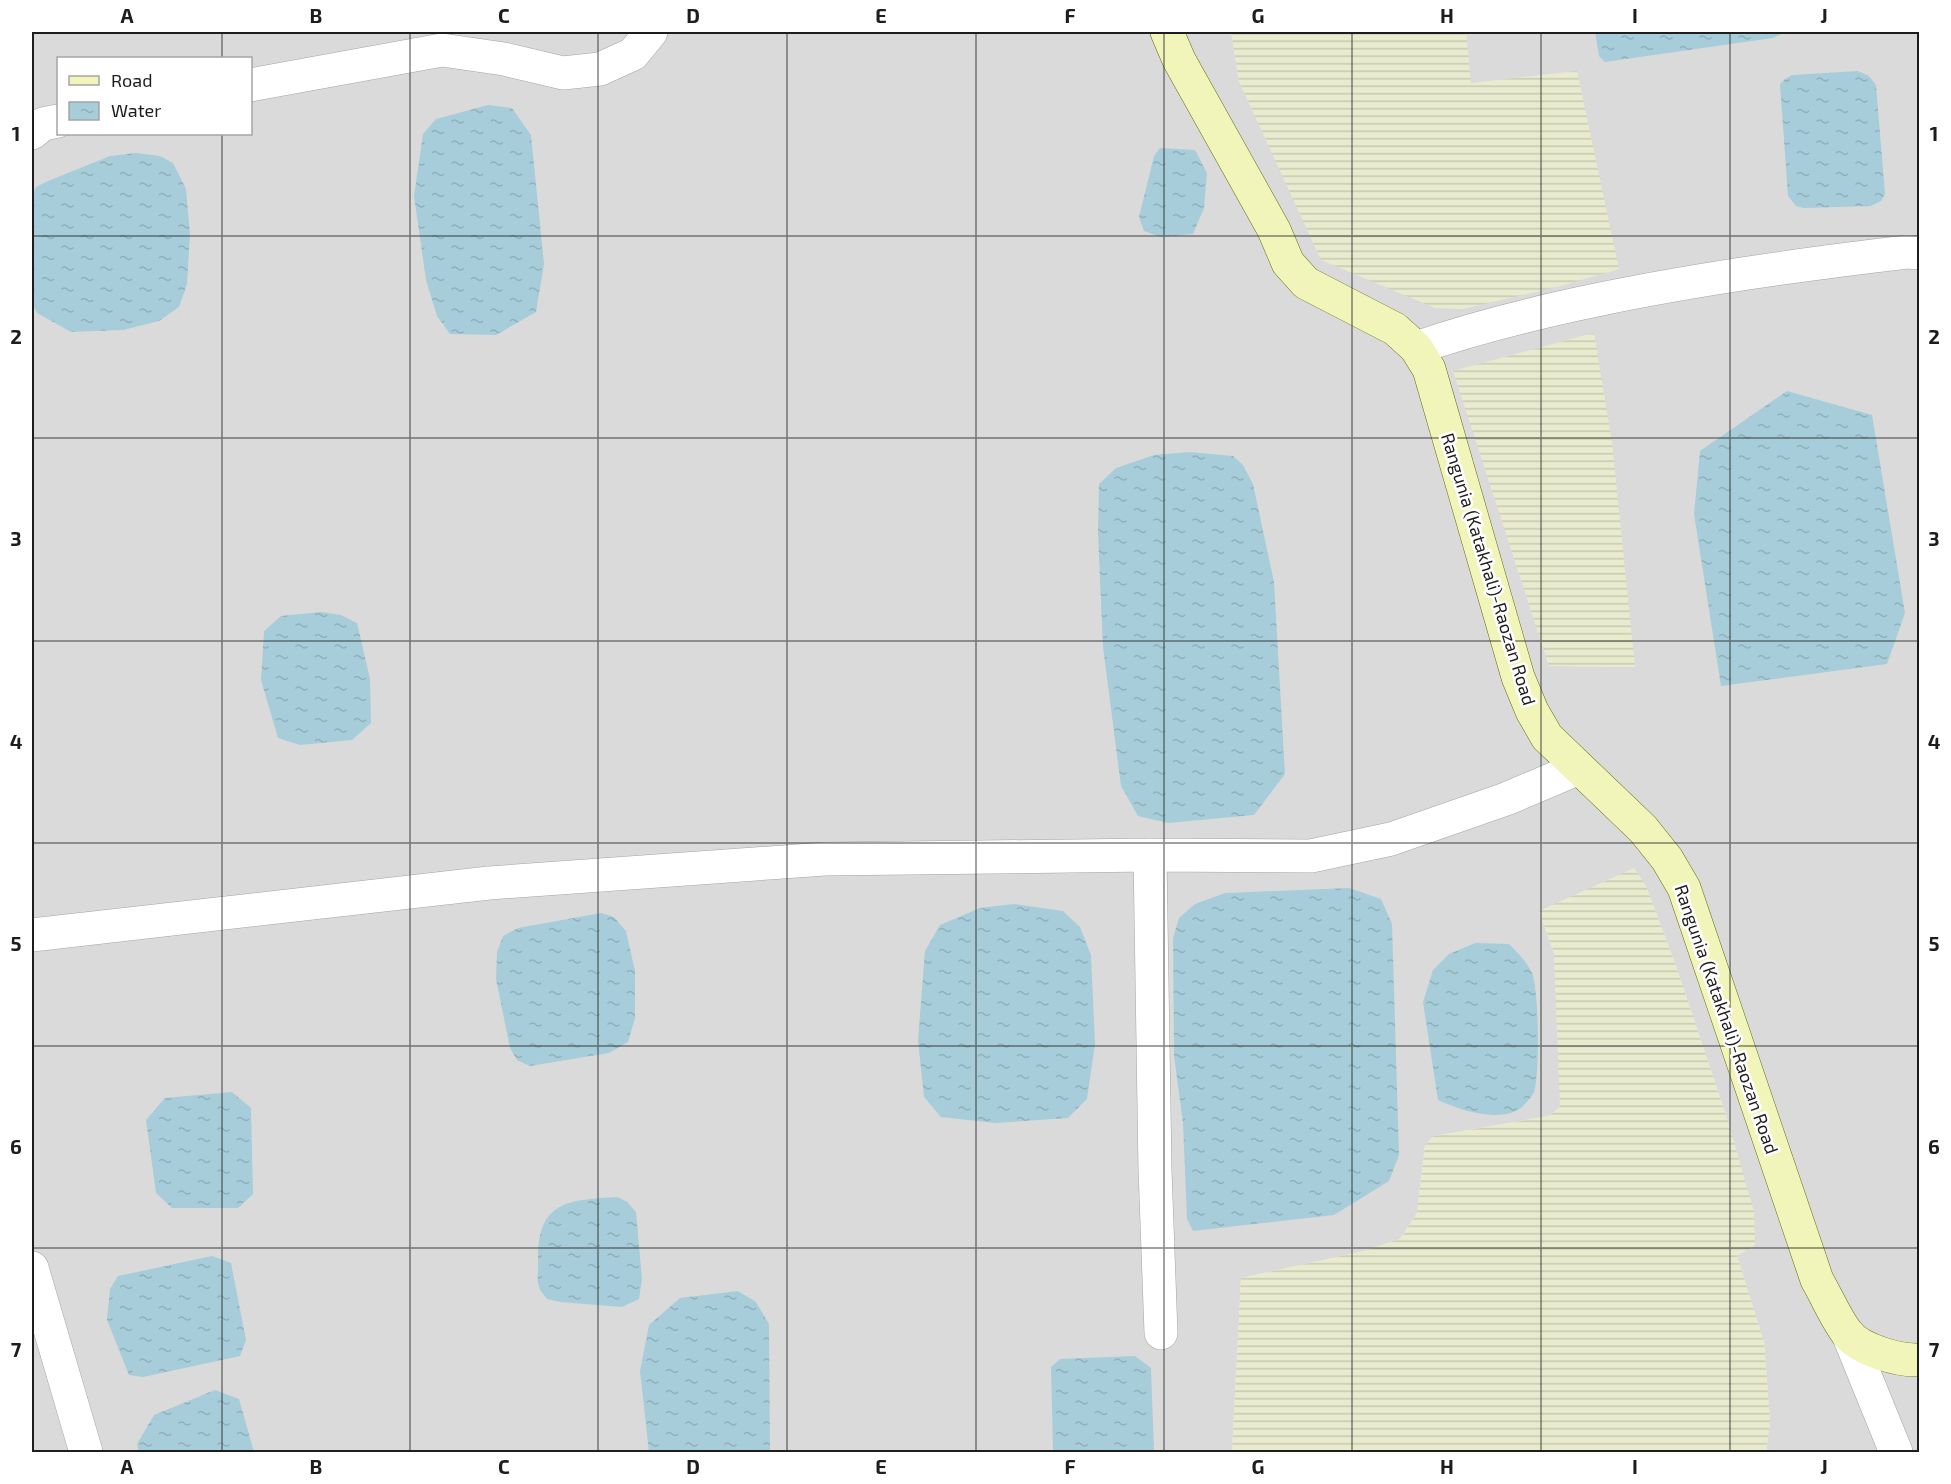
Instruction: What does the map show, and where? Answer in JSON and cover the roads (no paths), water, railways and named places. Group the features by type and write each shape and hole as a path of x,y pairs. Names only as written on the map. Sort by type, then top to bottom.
{"main road":[{"name":"Rangunia (Katakhali)-Raozan Road","path":"1167,32 1179,60 1274,230 1288,263 1306,283 1395,329 1416,348 1429,369 1522,685 1532,711 1547,737 1643,829 1684,888 1817,1280 1848,1334 1868,1348 1920,1360"}],"street":[{"path":"252,85 442,50 504,59 563,73 600,69 633,54 651,32"},
{"path":"32,133 43,124 57,121"},
{"path":"1416,348 1460,332 1558,308 1684,282 1808,264 1907,252 1920,253"},
{"path":"32,935 489,883 825,859 1150,855 1311,856 1391,839 1506,799 1579,768"},
{"path":"1150,855 1155,1170 1161,1333"},
{"path":"32,1268 86,1452"},
{"path":"1848,1334 1896,1452"}],"water":[{"path":"1595,32 1785,32 1773,38 1605,62 1599,56"},
{"path":"1858,71 1869,76 1876,85 1885,194 1881,201 1871,206 1804,208 1796,206 1788,196 1780,84 1792,75"},
{"path":"488,105 512,108 531,135 544,264 536,312 496,335 450,334 437,316 426,280 414,196 423,134 436,119"},
{"path":"1160,148 1195,150 1207,173 1204,208 1193,234 1161,237 1144,231 1139,217 1154,156"},
{"path":"136,153 160,156 173,163 186,189 190,234 187,284 179,307 159,321 123,330 71,332 37,313 32,303 32,196 36,187 48,181 110,156"},
{"path":"1787,391 1872,415 1905,613 1887,664 1721,686 1694,514 1700,451"},
{"path":"1189,452 1233,456 1243,465 1253,484 1274,582 1285,774 1254,815 1168,823 1138,816 1121,786 1103,647 1098,533 1099,484 1116,468 1154,455"},
{"path":"321,612 341,615 357,623 370,679 371,723 352,740 300,745 278,738 261,680 264,631 281,616"},
{"path":"1349,888 1381,899 1392,924 1399,1155 1389,1181 1334,1215 1193,1231 1187,1219 1183,1123 1174,1056 1173,938 1179,918 1195,904 1225,893"},
{"path":"1014,904 1063,911 1080,927 1091,955 1095,1044 1087,1099 1068,1118 995,1123 941,1117 924,1097 918,1040 925,951 940,925 980,908"},
{"path":"601,913 614,917 626,931 635,971 635,1018 628,1042 609,1053 530,1066 517,1060 510,1048 496,979 497,952 503,936 518,928"},
{"path":"1475,943 1509,944 1532,973 1537,1013 1536,1083 1530,1098 1514,1112 1480,1114 1438,1100 1423,1002 1433,970 1449,954"},
{"path":"232,1092 251,1108 253,1194 238,1208 172,1208 156,1193 146,1120 165,1098"},
{"path":"618,1197 627,1202 636,1212 642,1279 639,1299 622,1307 547,1299 538,1284 538,1259 539,1240 550,1214 571,1202"},
{"path":"212,1256 231,1263 246,1340 240,1356 143,1377 129,1375 107,1320 110,1289 118,1276"},
{"path":"738,1291 756,1302 769,1324 770,1452 649,1452 640,1371 649,1325 680,1298"},
{"path":"1135,1356 1151,1368 1154,1452 1053,1452 1051,1367 1060,1359"},
{"path":"215,1390 239,1399 254,1452 139,1452 137,1444 154,1415"}]}
